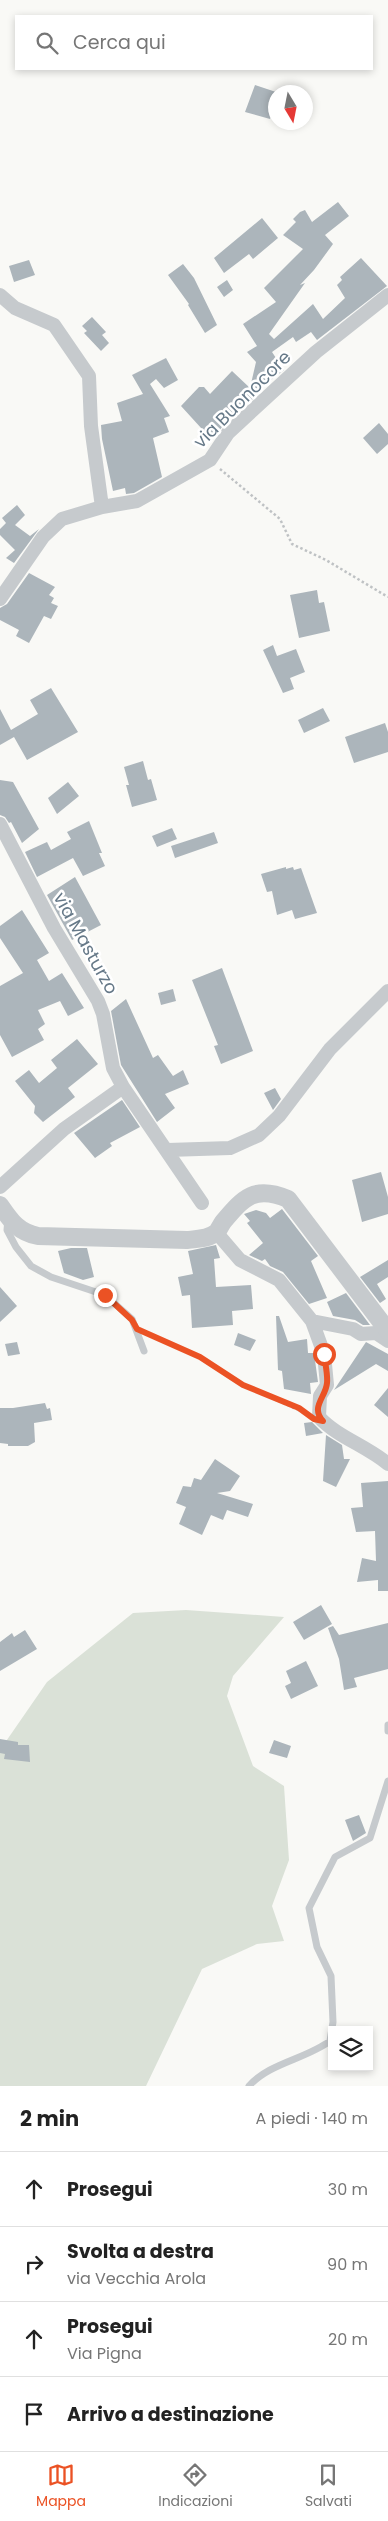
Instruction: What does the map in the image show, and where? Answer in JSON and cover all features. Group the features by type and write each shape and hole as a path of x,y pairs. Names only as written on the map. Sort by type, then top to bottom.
{"street":[{"path":"0,295 15,308 54,325 89,376 92,426 102,507"},
{"name":"via Buonocore","path":"0,599 43,537 62,519 102,507 137,501 210,460 228,433 301,365 388,295"},
{"name":"via Masturzo","path":"0,824 54,928 98,1001 103,1014 113,1068 123,1087 168,1150 202,1203"},
{"path":"168,1150 230,1148 259,1135 279,1116 330,1049 388,991"},
{"path":"0,1187 64,1128 123,1087"},
{"path":"4,1211 16,1228 27,1234 38,1236 187,1240 204,1238 216,1232 248,1196 259,1192 272,1192 288,1199 388,1331"},
{"path":"216,1232 240,1260 280,1280 312,1321 324,1354 327,1385 320,1396 319,1417 376,1454 388,1464"},
{"path":"312,1321 344,1327 361,1334 376,1333 388,1341"}],"lane":[{"path":"4,1211 7,1230 16,1248 31,1266 51,1277 105,1295 132,1320 144,1351"},
{"path":"388,1725 388,1731"},
{"path":"249,2086 257,2076 316,2051 330,2041 333,2022 331,1976 317,1947 309,1908 334,1857 370,1838 388,1781"}],"path":[{"path":"210,460 280,519 292,544 326,560 388,597"},
{"path":"137,1329 200,1357 243,1385 299,1408 314,1419 323,1421"}],"shaded area":[{"path":"186,1610 284,1617 233,1676 227,1696 253,1766 284,1786 289,1860 272,1906 284,1941 257,1944 202,1969 146,2086 0,2086 0,1750 47,1682 133,1613"}],"building":[{"path":"255,85 268,89 268,118 245,112"},
{"path":"338,202 349,216 325,235 333,244 314,270 300,285 305,283 269,334 274,339 313,304 323,319 345,298 337,285 342,280 340,277 361,258 387,286 317,340 311,332 296,342 293,337 272,352 284,370 254,393 255,397 222,427 212,440 181,406 199,387 204,387 210,394 232,371 250,388 256,362 247,352 257,346 243,324 276,302 264,288 303,249 283,235 296,222 293,219 300,212 305,210 312,222"},
{"path":"262,218 278,238 253,259 249,254 224,273 214,258"},
{"path":"29,260 35,275 14,282 9,266"},
{"path":"183,264 194,278 217,325 205,333 189,304 168,275"},
{"path":"227,280 233,290 224,297 217,287"},
{"path":"92,317 106,332 102,335 109,343 101,351 84,333 87,331 82,326"},
{"path":"166,358 178,380 164,388 156,379 150,384 170,416 164,418 169,432 153,438 162,477 134,493 126,494 125,488 113,491 102,439 101,425 122,421 117,403 143,394 132,375"},
{"path":"379,423 388,434 388,444 377,454 363,438"},
{"path":"17,505 25,515 15,525 30,536 39,529 14,563 6,558 15,550 0,535 0,529 6,523 2,518"},
{"path":"29,573 55,587 49,595 54,598 51,603 58,606 51,619 44,616 29,643 16,636 19,630 0,620 0,608 7,604"},
{"path":"317,590 319,603 324,602 330,631 299,638 290,595"},
{"path":"273,645 277,656 296,649 305,672 290,678 294,689 283,693 263,650"},
{"path":"51,688 78,732 27,760 14,737 0,745 0,709 11,730 38,714 30,700"},
{"path":"323,708 330,721 304,733 298,720"},
{"path":"385,723 388,732 388,752 354,763 345,737"},
{"path":"143,761 148,780 151,779 157,800 132,807 126,785 129,785 124,767"},
{"path":"0,780 13,782 39,829 22,843 11,822 9,823 5,817 0,815"},
{"path":"68,782 79,796 57,814 48,798"},
{"path":"89,821 102,853 99,853 105,866 83,876 73,858 37,877 25,852 47,842 51,850 71,839 67,832"},
{"path":"172,828 177,839 157,847 152,836"},
{"path":"214,832 218,843 175,858 171,846"},
{"path":"286,867 286,869 293,867 294,870 301,868 317,913 295,919 292,910 277,915 272,891 267,892 261,874"},
{"path":"75,877 101,925 72,940 47,895"},
{"path":"22,910 49,953 37,960 49,981 62,973 84,1008 68,1016 60,1001 38,1010 45,1024 38,1029 44,1040 12,1057 0,1035 0,986 23,973 0,938 0,926"},
{"path":"222,968 253,1051 221,1064 214,1046 218,1045 192,980"},
{"path":"173,989 176,1001 161,1005 158,993"},
{"path":"126,999 153,1058 158,1055 173,1076 183,1070 189,1084 165,1094 175,1108 157,1122 121,1065 111,1011"},
{"path":"77,1039 98,1064 68,1088 75,1097 43,1122 34,1113 35,1106 15,1081 29,1070 39,1083 57,1068 51,1060"},
{"path":"275,1088 281,1099 273,1110 264,1093"},
{"path":"122,1100 140,1127 110,1143 112,1146 95,1158 74,1133"},
{"path":"381,1172 388,1197 388,1214 362,1222 352,1180"},
{"path":"282,1209 318,1256 311,1261 327,1298 309,1304 283,1272 270,1266 265,1259 262,1261 249,1255 263,1243 247,1223 250,1221 244,1214 256,1210 266,1213 270,1218"},
{"path":"216,1245 220,1258 214,1259 216,1287 251,1285 253,1309 232,1311 233,1325 192,1328 190,1295 182,1296 178,1277 193,1274 188,1251"},
{"path":"71,1248 87,1248 94,1277 83,1280 64,1273 58,1251"},
{"path":"388,1260 388,1277 377,1284 386,1299 380,1303 360,1277"},
{"path":"0,1287 17,1306 0,1322"},
{"path":"346,1293 370,1325 363,1325 355,1320 333,1316 327,1302"},
{"path":"276,1316 279,1316 288,1342 307,1339 308,1353 314,1353 318,1382 310,1383 311,1394 284,1389 282,1371 278,1370"},
{"path":"238,1333 256,1340 250,1351 234,1345"},
{"path":"17,1342 20,1354 8,1356 5,1344"},
{"path":"366,1342 388,1354 388,1371 376,1364 334,1390"},
{"path":"388,1388 388,1417 374,1405"},
{"path":"45,1403 47,1409 50,1408 52,1420 34,1423 35,1442 28,1446 8,1446 8,1444 0,1443 0,1408"},
{"path":"312,1422 323,1433 306,1436 304,1423"},
{"path":"326,1435 342,1445 344,1459 350,1459 336,1487 323,1481"},
{"path":"215,1459 240,1476 230,1491 217,1493 253,1504 248,1517 227,1510 223,1520 211,1515 202,1535 179,1524 186,1507 176,1503 183,1486 191,1487 194,1478 201,1480"},
{"path":"388,1481 388,1591 378,1591 378,1580 357,1582 362,1558 376,1561 375,1531 356,1532 351,1508 363,1507 361,1483"},
{"path":"321,1605 332,1624 304,1640 293,1622"},
{"path":"388,1623 388,1669 354,1678 357,1687 344,1690 339,1659 328,1628 333,1626 339,1635"},
{"path":"25,1630 37,1649 0,1671 0,1642 12,1633 14,1637"},
{"path":"306,1661 318,1686 291,1699 285,1686 291,1683 286,1671"},
{"path":"0,1739 18,1742 18,1745 29,1745 30,1762 4,1759 5,1754 0,1753"},
{"path":"274,1740 291,1746 287,1758 269,1753"},
{"path":"359,1815 366,1833 353,1841 345,1820"}],"route":[{"path":"105,1295 132,1320 137,1329 200,1357 243,1385 299,1408 314,1419 323,1421 319,1417 318,1410 320,1396 327,1385 324,1354"}]}
